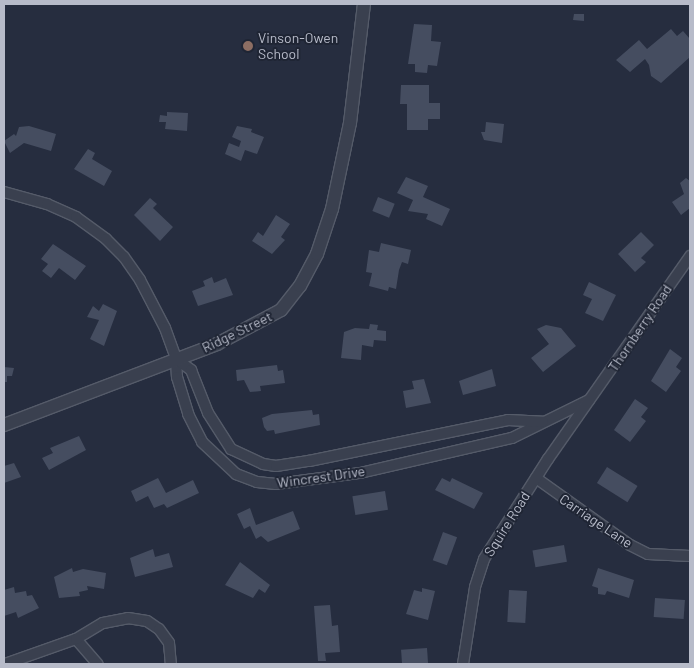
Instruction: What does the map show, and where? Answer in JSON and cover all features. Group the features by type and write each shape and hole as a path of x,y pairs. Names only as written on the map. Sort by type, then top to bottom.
{"street":[{"name":"Ridge Street","path":"4,426 247,330 280,310 300,286 317,254 342,166 364,4"},
{"path":"4,192 47,204 76,217 106,239 140,280 165,328 176,359"},
{"name":"Thornberry Road","path":"589,400 690,256"},
{"name":"Wincrest Drive","path":"176,359 190,370 208,413 231,449 263,464 276,466 309,461 508,420 544,422"},
{"name":"Wincrest Drive","path":"176,359 181,393 202,442 236,474 257,482 276,484 360,473 512,438 589,400"},
{"name":"Squire Road","path":"463,664 466,634 482,565 536,478 589,400"},
{"name":"Carriage Lane","path":"536,478 630,545 648,554 690,556"},
{"path":"5,664 76,639 103,623 128,618 146,621 159,629 169,643 171,664"},
{"path":"76,639 98,664"}],"building":[{"path":"574,14 584,14 584,21 573,20"},
{"path":"414,24 432,25 431,41 441,42 437,66 428,65 427,73 415,72 415,64 408,64"},
{"path":"671,29 677,36 683,31 690,39 690,57 661,83 651,76 649,65 645,59 630,72 616,60 639,40 647,49"},
{"path":"401,85 429,85 429,103 440,103 440,119 428,119 428,130 407,130 407,104 400,104"},
{"path":"167,112 188,113 187,131 165,129 166,122 159,122 160,115 167,116"},
{"path":"486,122 504,124 502,143 484,140 481,132 485,132"},
{"path":"29,126 56,134 51,151 24,143 10,153 4,141 14,134 16,136 19,127"},
{"path":"237,126 252,129 251,132 264,137 257,154 245,150 241,161 225,154 229,143 239,147 241,141 232,137"},
{"path":"88,149 95,153 92,159 112,171 104,186 74,169"},
{"path":"406,177 428,186 423,197 450,209 442,226 426,219 428,214 408,211 413,200 397,193"},
{"path":"686,178 690,181 690,208 681,215 672,202 684,194 680,183"},
{"path":"378,197 395,204 389,218 372,211"},
{"path":"150,198 157,204 153,208 173,227 160,241 134,215"},
{"path":"276,215 290,224 281,237 285,240 272,254 252,241 258,232 263,236"},
{"path":"641,232 654,245 641,258 646,262 635,272 618,254"},
{"path":"381,243 411,250 408,264 402,262 396,289 389,287 388,291 369,286 372,273 366,272 369,250 379,252"},
{"path":"53,244 86,266 75,280 59,268 51,278 42,271 48,264 41,259"},
{"path":"212,277 214,283 226,278 233,295 198,306 192,291 205,286 203,281"},
{"path":"589,282 616,295 603,321 585,313 592,299 583,295"},
{"path":"103,304 117,311 104,346 90,339 99,320 87,317 93,306 99,311"},
{"path":"370,324 378,325 377,330 386,331 386,341 374,340 373,347 362,345 361,360 341,358 344,332 355,328 369,329"},
{"path":"546,325 561,328 576,346 543,372 531,358 549,344 537,329"},
{"path":"670,349 682,358 676,367 681,371 666,392 651,381"},
{"path":"277,365 278,371 283,370 285,383 260,386 261,391 250,392 244,380 237,381 236,370"},
{"path":"4,367 14,368 12,376 7,376 7,382 4,382"},
{"path":"492,369 496,386 463,395 459,381"},
{"path":"424,379 431,403 406,408 403,391 414,389 412,381"},
{"path":"635,399 648,408 641,417 646,421 630,442 614,430"},
{"path":"312,410 313,415 319,414 320,425 275,434 274,430 267,431 264,427 262,418 272,414"},
{"path":"79,436 86,450 49,470 42,458 53,453 50,448"},
{"path":"14,463 21,477 4,483 4,466"},
{"path":"607,467 638,486 627,502 597,483"},
{"path":"158,478 166,493 193,480 199,493 167,508 164,504 154,508 148,496 136,502 131,491"},
{"path":"442,478 450,482 452,478 483,493 474,509 435,490"},
{"path":"385,491 388,510 355,515 352,496"},
{"path":"250,508 256,525 293,511 300,529 268,542 261,536 256,539 250,526 244,529 237,514"},
{"path":"443,532 457,537 447,565 433,560"},
{"path":"564,545 567,562 535,567 532,551"},
{"path":"153,549 155,557 169,553 173,567 135,577 130,558"},
{"path":"240,562 270,585 265,593 259,589 253,598 225,585"},
{"path":"72,568 73,572 83,569 106,573 104,589 87,586 88,590 79,592 80,596 59,598 54,577"},
{"path":"598,568 634,580 629,598 607,591 605,595 598,594 598,588 592,586"},
{"path":"14,587 15,593 26,591 27,596 32,595 39,608 18,618 16,612 4,616 4,590"},
{"path":"422,588 435,591 428,620 406,614 414,590 422,592"},
{"path":"509,590 527,591 525,623 507,622"},
{"path":"655,598 685,600 684,619 654,617"},
{"path":"330,605 332,626 338,625 340,652 325,653 326,661 318,661 314,606"},
{"path":"427,648 428,664 402,664 401,650"}],"place":[{"name":"Vinson-Owen School","path":"248,46"}]}
